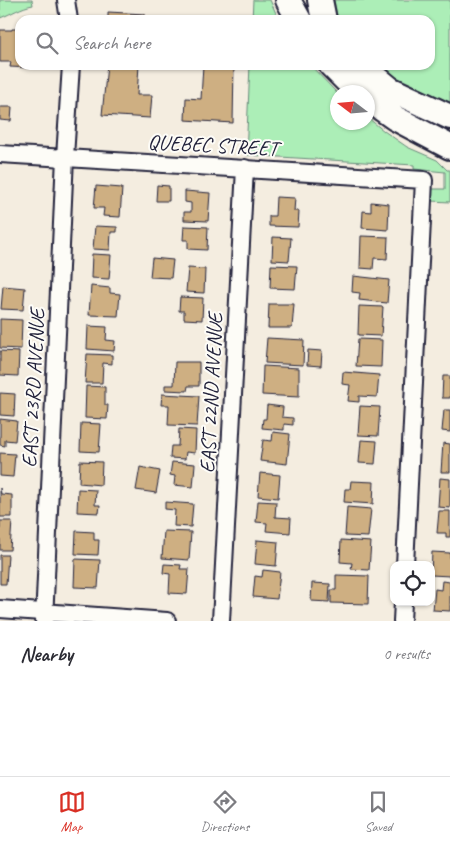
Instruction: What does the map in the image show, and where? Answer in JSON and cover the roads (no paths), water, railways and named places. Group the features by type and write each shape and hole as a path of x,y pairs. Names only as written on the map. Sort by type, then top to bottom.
{"highway":[{"path":"288,0 296,15"},
{"path":"320,0 323,15"},
{"path":"336,70 351,85"},
{"path":"366,70 390,89 450,117"},
{"path":"375,104 395,118 450,147"}],"street":[{"path":"66,0 68,15"},
{"name":"EAST 23RD AVENUE","path":"44,616 70,70"},
{"name":"QUEBEC STREET","path":"0,154 424,180 405,561"},
{"name":"EAST 22ND AVENUE","path":"221,621 244,168"},
{"path":"402,621 403,606"},
{"path":"0,609 44,616 167,621"}]}
